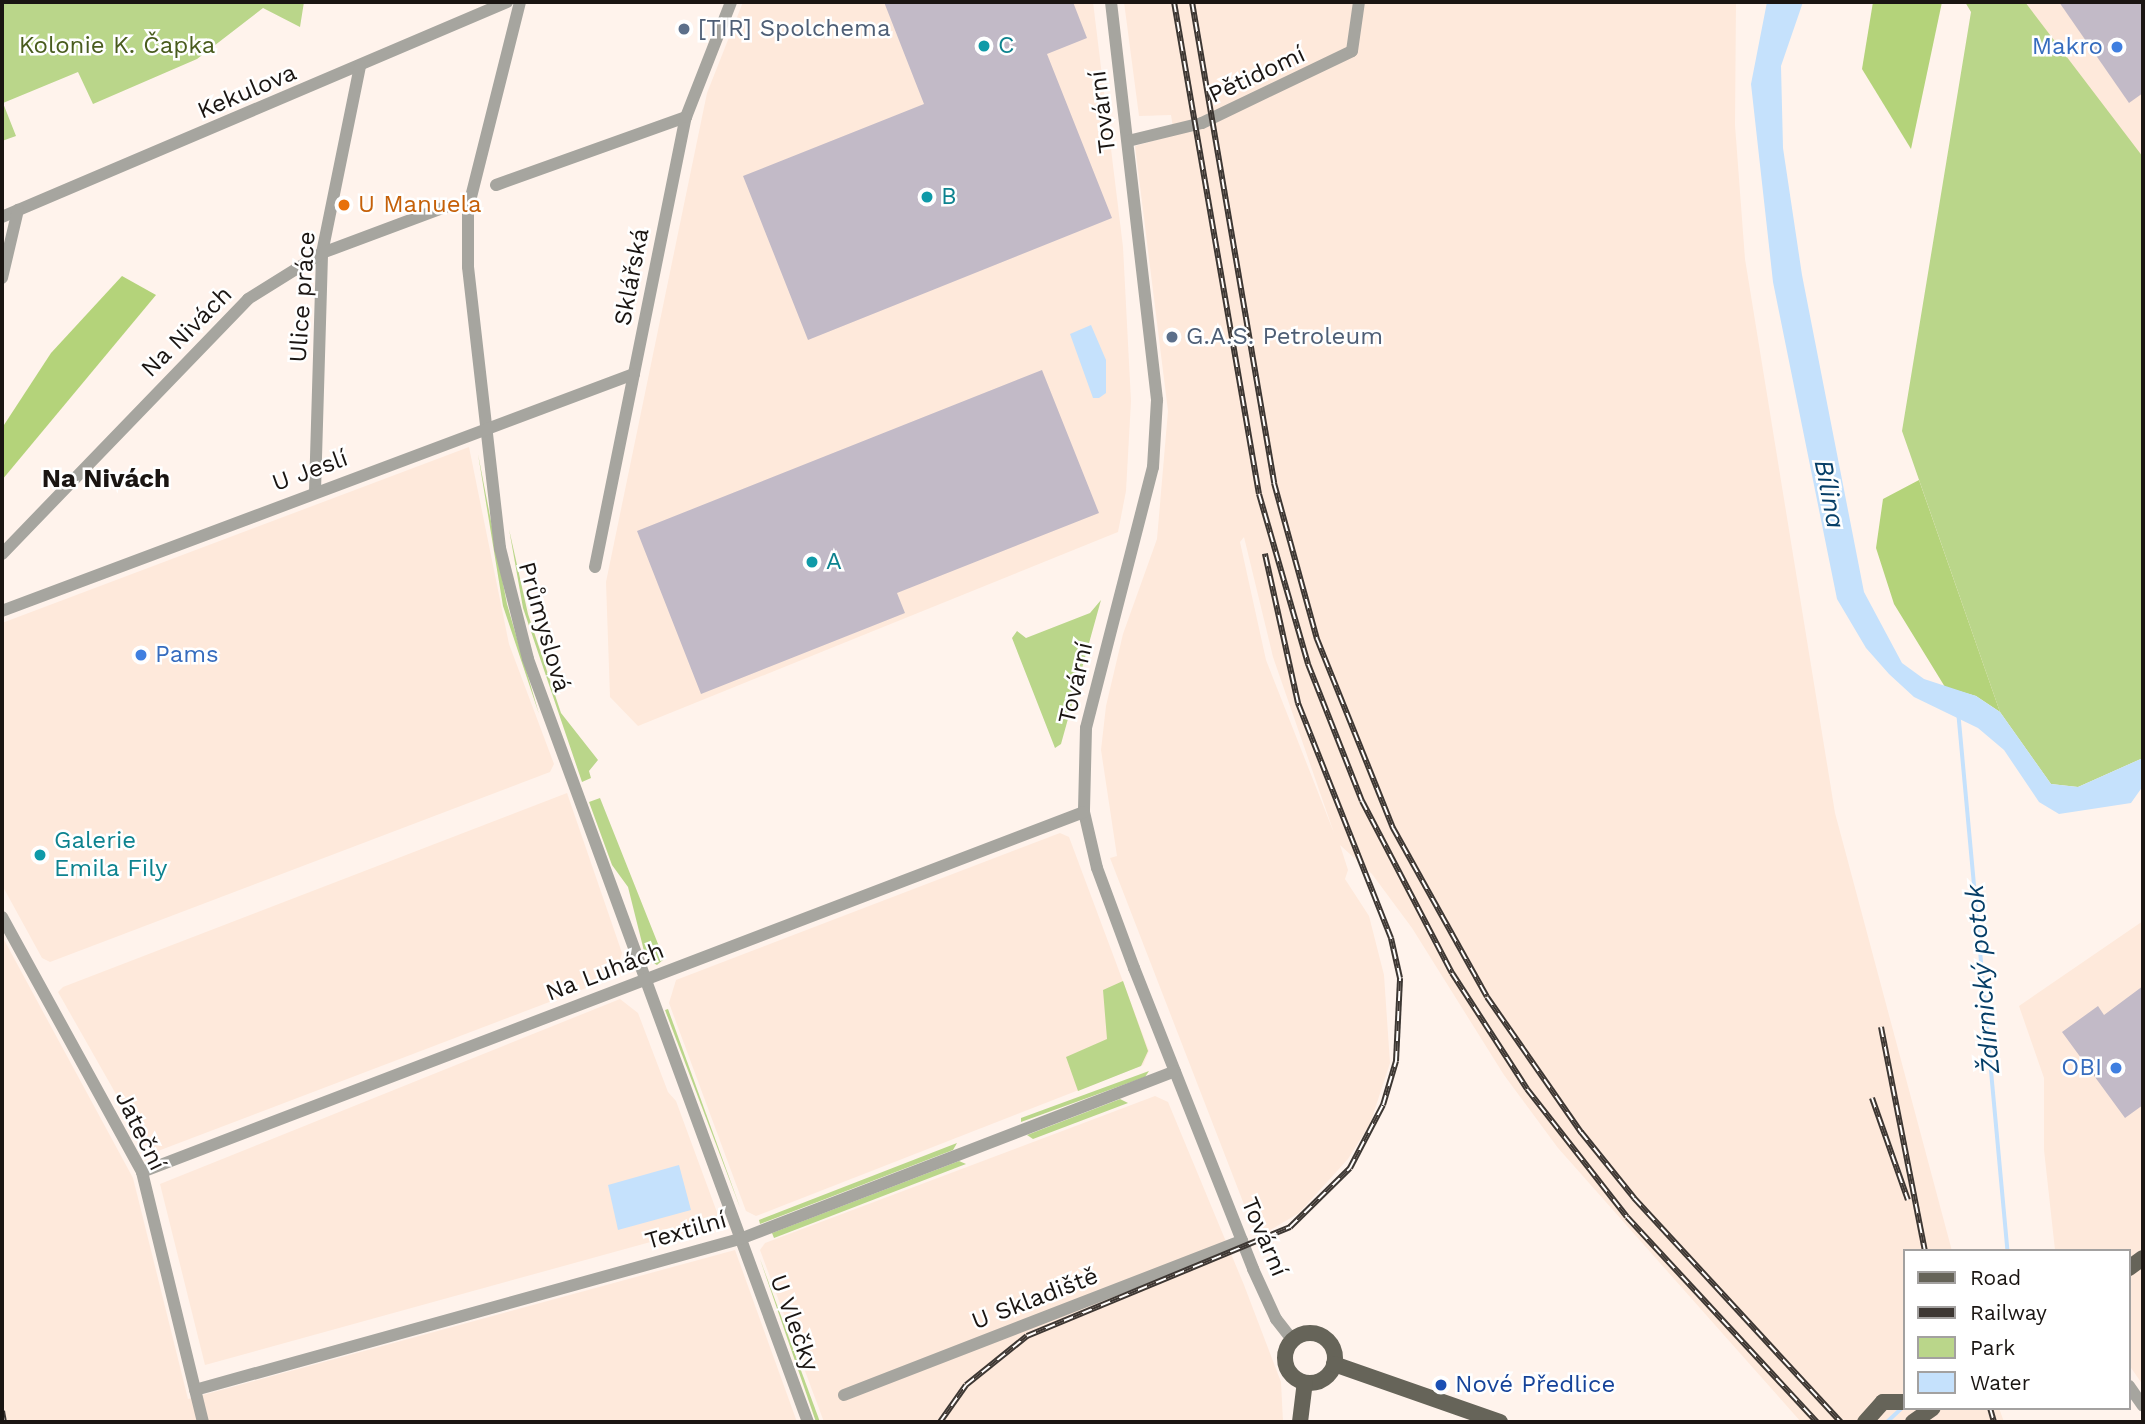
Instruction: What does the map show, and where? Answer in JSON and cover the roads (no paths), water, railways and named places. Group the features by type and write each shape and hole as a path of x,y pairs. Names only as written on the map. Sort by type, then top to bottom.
{"main road":[{"path":"1304,1335 1323,1337 1334,1353 1334,1364 1325,1378 1305,1382 1288,1368 1286,1353 1293,1340 1304,1335"},
{"path":"1334,1364 1500,1422"},
{"path":"1300,1422 1305,1382"},
{"path":"1865,1422 1884,1402 1902,1400"},
{"path":"1913,1422 1928,1410"}],"street":[{"name":"Kekulova","path":"2,217 360,67 507,2"},
{"name":"Průmyslová","path":"520,2 468,209 468,267 496,523 524,645 740,1238"},
{"name":"Sklářská","path":"595,567 686,117 731,2"},
{"name":"Tovární","path":"1111,2 1156,381 1156,431 1147,491 1086,728 1084,812 1112,911 1242,1241 1276,1319 1293,1340"},
{"name":"Pětidomí","path":"1128,141 1202,123 1352,51 1359,2"},
{"name":"Ulice práce","path":"315,491 322,253 360,67"},
{"path":"496,185 686,117"},
{"name":"Na Nivách","path":"2,554 248,299 322,253 448,206"},
{"path":"2,278 18,210"},
{"name":"U Jeslí","path":"2,611 315,491 485,431 634,374"},
{"name":"Na Luhách","path":"142,1172 1084,812"},
{"name":"Jateční","path":"2,917 142,1172 203,1422"},
{"name":"Textilní","path":"195,1390 740,1238 1175,1071"},
{"name":"U Vlečky","path":"740,1238 808,1422"},
{"name":"U Skladiště","path":"844,1395 1242,1241"},
{"path":"2131,1389 2143,1406"}],"water":[{"name":"Bílina","path":"1767,2 1803,2 1781,66 1783,148 1802,275 1864,592 1902,663 1924,679 1976,696 2000,712 2051,784 2078,787 2143,758 2143,786 2131,803 2059,814 2039,802 2004,750 1978,728 1914,697 1889,674 1866,648 1837,599 1773,282 1751,84"},
{"path":"1091,325 1106,360 1106,393 1099,398 1093,398 1070,334"},
{"path":"679,1165 691,1210 618,1230 608,1185"}],"waterway":[{"name":"Ždírnický potok","path":"1959,716 2008,1249"},
{"name":"Ždírnický potok","path":"1887,1422 1903,1407"}],"railway":[{"path":"1174,2 1259,494 1308,664 1362,801 1452,973 1527,1089 1627,1217 1817,1422"},
{"path":"1192,2 1274,483 1317,639 1393,828 1487,997 1581,1132 1634,1198 1841,1422"},
{"path":"940,1422 966,1385 1027,1336 1290,1227 1350,1168 1383,1105 1396,1061 1400,978 1391,938 1298,703 1265,554"},
{"path":"1881,1027 1925,1249"},
{"path":"1872,1098 1908,1200"},
{"path":"1991,1410 1994,1422"},
{"path":"2,1411 4,1422"}],"place":[{"name":"[TIR] Spolchema","path":"684,29"},
{"name":"C","path":"984,46"},
{"name":"Makro","path":"2117,47"},
{"name":"B","path":"927,197"},
{"name":"U Manuela","path":"344,205"},
{"name":"G.A.S. Petroleum","path":"1172,337"},
{"name":"A","path":"812,562"},
{"name":"Pams","path":"141,655"},
{"name":"Galerie Emila Fily","path":"40,855"},
{"name":"OBI","path":"2116,1068"},
{"name":"Nové Předlice","path":"1441,1385"}],"district":[{"name":"Na Nivách","path":"106,479"}],"park label":[{"name":"Kolonie K. Čapka","path":"117,46"}]}
